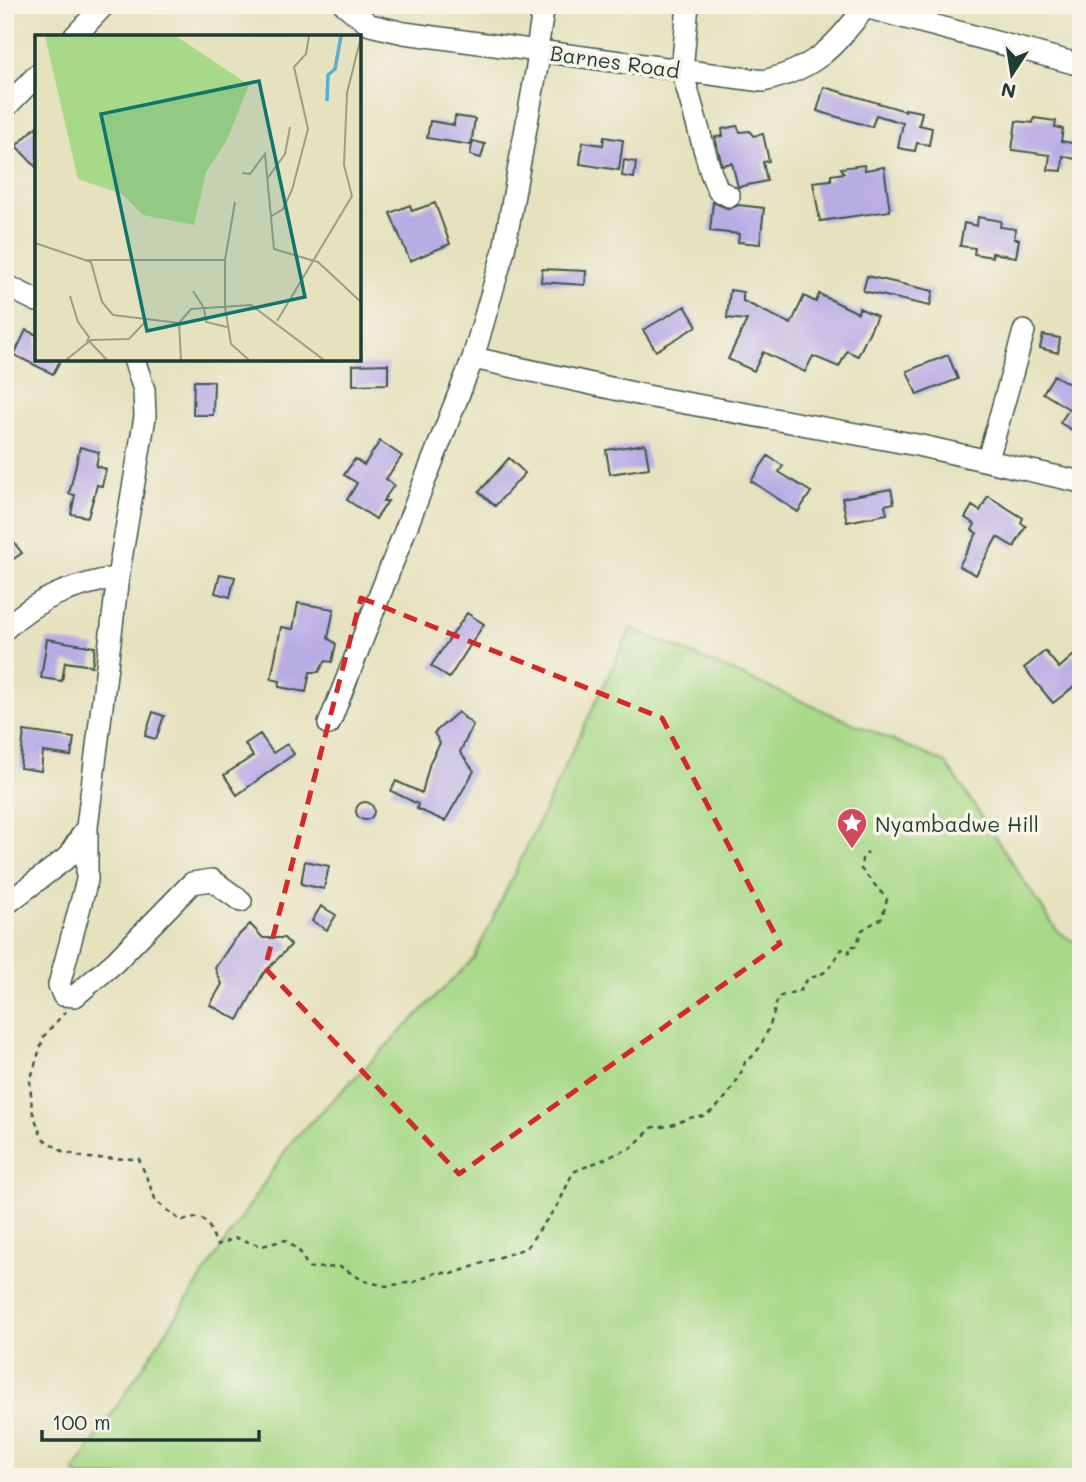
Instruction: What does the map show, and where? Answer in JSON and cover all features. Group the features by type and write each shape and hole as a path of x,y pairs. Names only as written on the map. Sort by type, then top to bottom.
{"street":[{"path":"76,35 104,5"},
{"name":"Barnes Road","path":"345,5 370,25 385,30 752,80 787,75 823,55 866,6"},
{"path":"329,724 473,358 504,250 539,50 544,5"},
{"path":"688,5 682,71 711,173 718,190 729,196"},
{"path":"866,6 1080,64"},
{"path":"5,108 35,77"},
{"path":"5,285 35,300"},
{"path":"988,459 1024,331"},
{"path":"473,358 647,396 988,459 1081,482"},
{"path":"134,360 141,375 145,409 118,577 87,827 87,880 59,985 64,995 75,996 115,962 192,883 212,880 241,901"},
{"path":"5,629 24,611 46,597 69,587 118,577"},
{"path":"5,905 68,857 87,827"}],"path":[{"path":"75,996 61,1020 44,1036 30,1081 32,1110 43,1138 62,1151 86,1158 139,1159 156,1200 181,1221 200,1217 208,1224 217,1245 236,1238 262,1246 286,1240 301,1253 308,1268 341,1267 364,1282 386,1286 414,1282 438,1272 452,1274 526,1248 559,1203 573,1172 631,1148 653,1127 669,1128 690,1118 704,1117 714,1108 741,1076 745,1062 754,1058 762,1045 778,998 801,990 802,984 812,976 822,973 842,949 849,953 850,946 856,946 862,930 881,918 887,899 861,869 862,859 868,852"}],"highlighted area":[{"path":"361,598 662,718 780,944 459,1174 265,968"}],"green space":[{"path":"631,628 946,763 1058,932 1081,946 1081,1477 80,1477 74,1471 292,1141 474,958"}],"building":[{"path":"824,87 905,111 922,112 919,125 932,128 929,145 917,143 915,151 898,148 903,123 876,115 872,127 817,111"},
{"path":"455,116 475,119 471,145 427,138 430,121 454,125"},
{"path":"1034,118 1056,121 1055,127 1063,129 1061,141 1081,145 1079,160 1063,156 1062,171 1048,170 1050,155 1012,150 1016,121 1033,123"},
{"path":"737,126 740,132 750,131 753,136 763,134 769,161 763,162 767,181 738,187 732,163 722,165 715,137 723,136 722,129"},
{"path":"35,128 35,166 16,146"},
{"path":"604,137 623,140 619,170 580,164 583,142 603,145"},
{"path":"473,141 485,144 481,158 470,155"},
{"path":"624,160 636,162 634,178 622,176"},
{"path":"864,165 865,170 884,167 890,211 820,221 813,182 831,180 831,175 844,173 841,168"},
{"path":"713,202 729,209 738,205 764,208 760,244 738,242 739,234 710,231"},
{"path":"435,203 450,244 410,261 390,213 410,205 412,211"},
{"path":"978,217 1001,221 1000,227 1016,229 1014,239 1019,239 1016,257 992,253 992,257 974,254 975,248 960,246 964,223 977,226"},
{"path":"542,269 586,271 585,285 541,282"},
{"path":"867,276 933,291 930,306 863,291"},
{"path":"730,290 743,292 743,301 791,324 804,296 816,302 819,294 858,313 859,308 877,316 858,356 847,351 839,367 813,356 805,372 763,352 754,371 728,359 747,320 727,318"},
{"path":"685,306 697,326 656,351 643,330"},
{"path":"26,330 35,334 35,360 60,360 53,374 14,355"},
{"path":"1043,335 1060,338 1058,353 1040,348"},
{"path":"948,355 958,379 917,395 907,371"},
{"path":"388,364 388,384 353,385 353,365"},
{"path":"1054,375 1081,391 1081,435 1060,423 1069,409 1043,393"},
{"path":"194,381 214,381 213,415 193,415"},
{"path":"380,441 402,456 386,479 394,485 383,501 388,501 376,519 347,500 357,483 344,475 355,459 364,465"},
{"path":"645,444 649,468 610,474 606,450"},
{"path":"80,447 99,452 96,466 106,469 102,486 97,485 88,517 71,514 75,495 69,494"},
{"path":"768,456 783,466 779,472 811,492 798,512 751,481"},
{"path":"509,458 525,473 495,506 479,492"},
{"path":"891,489 894,503 885,505 887,514 847,522 842,498"},
{"path":"988,496 1023,518 1021,523 1026,526 1014,547 997,537 976,575 959,566 977,533 972,530 975,524 965,518 972,506 980,511"},
{"path":"5,531 22,553 5,565"},
{"path":"220,574 235,577 230,597 215,593"},
{"path":"298,603 334,609 328,638 336,644 332,662 325,661 319,672 310,672 306,692 279,687 280,681 271,679 281,627 293,629"},
{"path":"467,613 484,624 449,678 431,666"},
{"path":"47,639 95,647 92,666 65,662 62,681 41,678"},
{"path":"1045,651 1059,668 1074,655 1081,663 1081,681 1053,703 1024,668"},
{"path":"153,712 164,716 156,739 145,736"},
{"path":"458,712 473,725 460,752 474,771 445,821 417,809 418,804 391,791 396,781 422,793 430,762 440,743 434,733"},
{"path":"24,731 74,738 71,756 43,752 41,771 20,768"},
{"path":"260,734 273,753 287,744 294,754 237,795 224,775 253,756 245,744"},
{"path":"365,802 371,805 374,811 371,817 365,820 359,817 356,811 359,805"},
{"path":"305,861 329,866 324,889 301,884"},
{"path":"321,906 336,915 327,930 312,921"},
{"path":"250,924 263,938 284,938 291,945 263,974 238,1020 210,1005 222,984 215,968 234,940"}],"place":[{"name":"Nyambadwe Hill","path":"852,850"}]}
